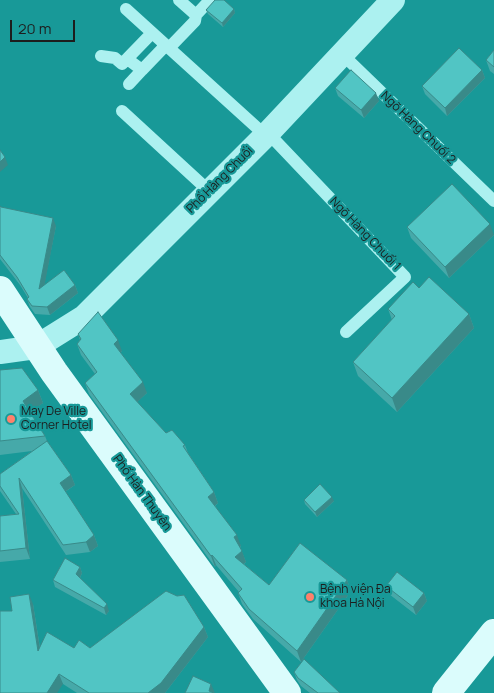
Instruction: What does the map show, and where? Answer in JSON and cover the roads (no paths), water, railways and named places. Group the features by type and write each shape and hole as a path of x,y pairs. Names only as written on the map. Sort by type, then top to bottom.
{"street":[{"name":"Phố Hàng Chuối","path":"36,347 84,316 267,134 393,0"},
{"name":"Phố Hàn Thuyên","path":"0,290 36,347 287,693"},
{"path":"0,352 36,347"},
{"path":"446,693 494,633"}],"lane":[{"path":"179,0 196,15"},
{"path":"129,84 195,21 196,15 210,0"},
{"path":"126,9 267,134"},
{"path":"101,56 115,58 122,64 152,33"},
{"name":"Ngõ Hàng Chuối 2","path":"343,54 494,201"},
{"path":"130,61 142,70"},
{"path":"122,111 209,191"},
{"name":"Ngõ Hàng Chuối 1","path":"267,134 405,277 346,332"}],"place":[{"name":"May De Ville Corner Hotel","path":"11,419"},
{"name":"Bệnh viện Đa khoa Hà Nội","path":"310,597"}]}
